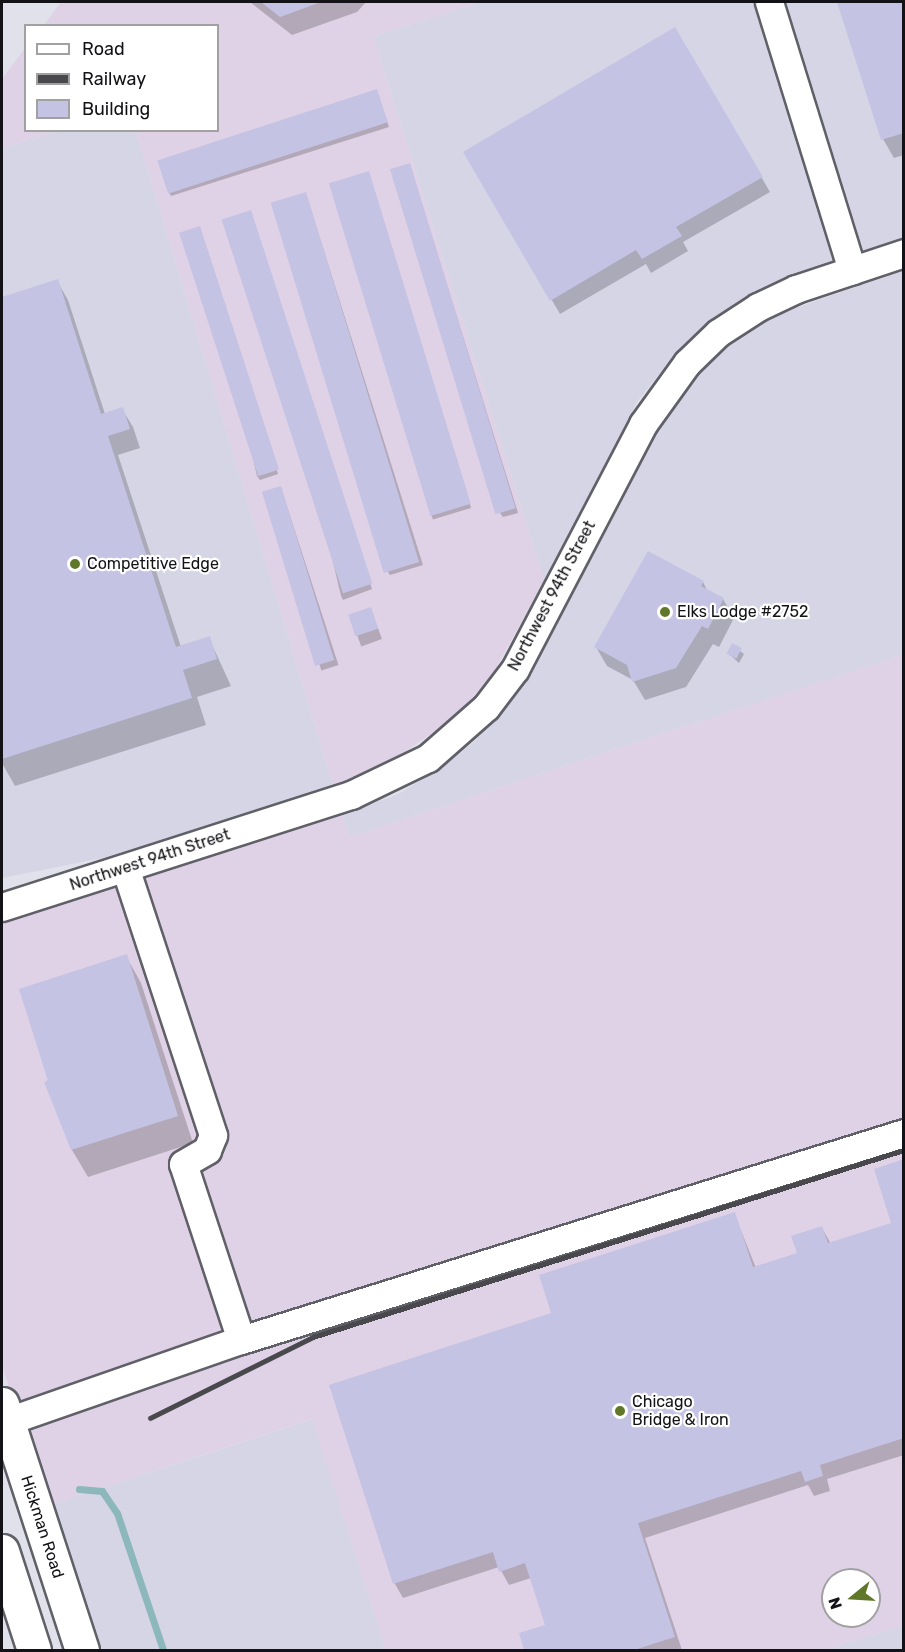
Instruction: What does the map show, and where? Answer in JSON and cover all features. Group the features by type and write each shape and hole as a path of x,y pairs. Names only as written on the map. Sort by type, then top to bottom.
{"main road":[{"name":"Hickman Road","path":"3,1416 82,1650"},
{"path":"2,1551 34,1650"}],"street":[{"path":"769,2 852,270"},
{"name":"Northwest 94th Street","path":"2,907 361,792 428,758 462,732 514,669 643,424 687,363 718,333 758,307 852,270 903,253"},
{"path":"124,868 213,1135 207,1150 183,1164 241,1340"},
{"path":"3,1416 903,1133"}],"shaded area":[{"path":"61,2 480,2 373,36 544,580 495,670 458,715 399,756 345,781 333,785 136,132 219,132 219,24 44,24"},
{"path":"480,2 903,2 903,238 781,279 753,292 698,331 674,355 637,402 544,580 373,36"},
{"path":"24,49 24,132 55,132 2,148 2,79"},
{"path":"55,132 136,132 333,785 107,857 2,878 2,148"},
{"path":"903,271 903,655 349,837 342,815 398,794 442,768 474,742 519,692 665,417 695,377 735,341 778,314"},
{"path":"903,655 903,1625 826,1650 386,1650 312,1419 47,1506 2,1365 2,923 342,815 349,837"},
{"path":"313,1419 386,1650 96,1650 47,1506"},
{"path":"903,1625 903,1650 826,1650"}],"building":[{"path":"261,2 321,2 280,17"},
{"path":"837,2 904,2 904,133 881,140"},
{"path":"675,27 763,177 676,227 682,236 642,259 636,250 550,301 463,152"},
{"path":"377,89 388,122 168,194 157,160"},
{"path":"410,163 516,508 495,514 390,169"},
{"path":"369,171 471,504 431,516 329,183"},
{"path":"306,192 419,562 384,573 271,203"},
{"path":"251,210 372,584 343,593 222,220"},
{"path":"200,226 279,469 258,476 179,233"},
{"name":"Competitive Edge","path":"58,279 101,414 123,407 130,429 108,436 176,647 210,636 217,659 183,670 192,698 2,759 2,297"},
{"path":"281,486 334,660 315,666 262,492"},
{"name":"Elks Lodge #2752","path":"648,551 704,581 701,586 724,598 708,629 702,626 676,668 632,682 627,665 594,647"},
{"path":"371,607 378,629 355,636 348,614"},
{"path":"732,643 742,648 736,659 727,654"},
{"path":"127,954 178,1116 71,1150 44,1082 48,1081 19,989"},
{"name":"Chicago Bridge & Iron","path":"904,1159 904,1438 820,1465 823,1476 805,1482 801,1471 638,1523 675,1637 634,1650 524,1650 519,1633 545,1625 525,1563 499,1572 493,1552 393,1584 329,1385 551,1313 539,1275 735,1212 753,1267 797,1253 791,1236 822,1226 828,1243 891,1223 874,1169"}],"waterway":[{"path":"79,1489 102,1491 117,1513 163,1650"}],"railway":[{"path":"150,1418 313,1337 904,1150"}],"place":[{"name":"Competitive Edge","path":"75,564"},
{"name":"Elks Lodge #2752","path":"665,612"},
{"name":"Chicago Bridge & Iron","path":"620,1411"}]}
